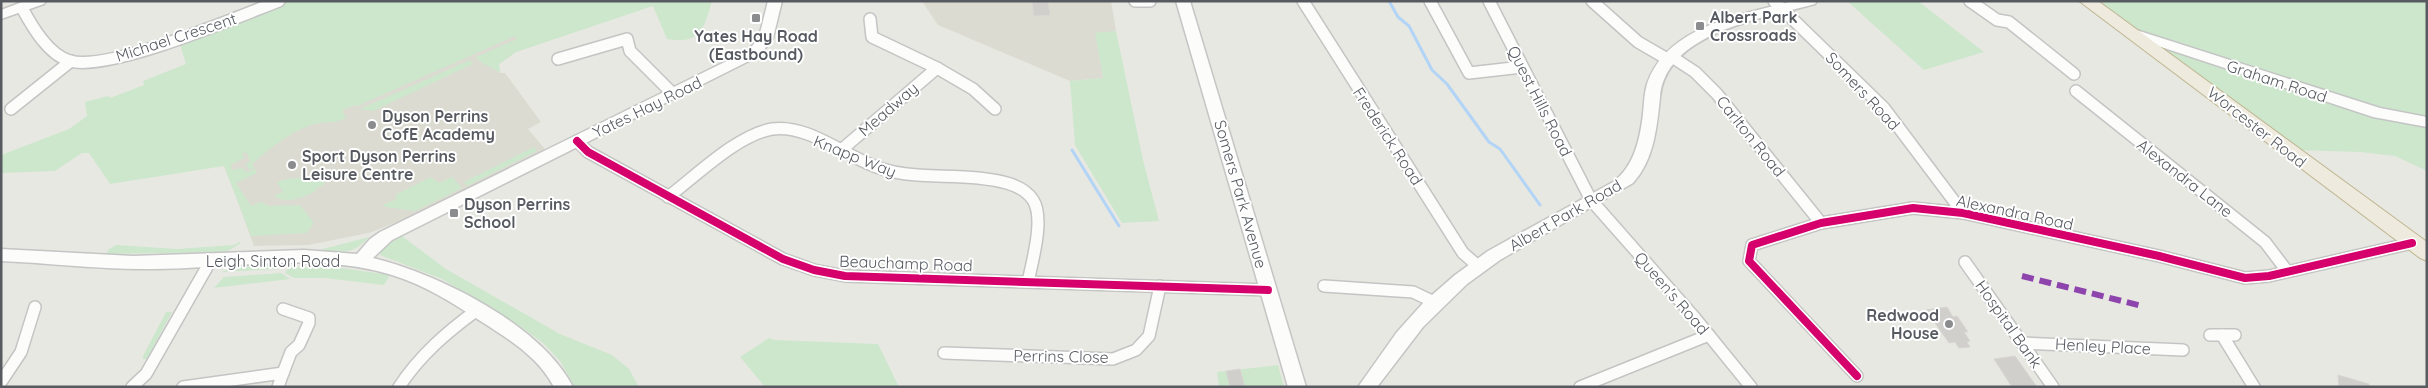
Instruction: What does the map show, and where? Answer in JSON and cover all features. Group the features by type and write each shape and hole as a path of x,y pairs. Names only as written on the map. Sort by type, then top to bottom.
{"highway":[{"name":"Worcester Road","path":"2087,1 2419,248"}],"street":[{"path":"1,15 39,1"},
{"name":"Michael Crescent","path":"71,62 99,61 129,55 279,1"},
{"name":"Yates Hay Road","path":"360,262 376,243 386,236 754,53 766,38 775,1"},
{"path":"1135,1 1150,1"},
{"name":"Somers Park Avenue","path":"1183,1 1297,387"},
{"name":"Frederick Road","path":"1303,1 1464,253 1478,266"},
{"path":"1430,1 1470,74 1522,66"},
{"name":"Quest Hills Road","path":"1490,1 1591,200"},
{"name":"Carlton Road","path":"1592,1 1655,55 1671,59 1695,72 1717,94 1821,223"},
{"name":"Albert Park Road","path":"1367,387 1388,354 1434,302 1478,266 1615,188 1629,177 1636,164 1648,130 1654,84 1671,59 1693,39 1708,31 1779,5 1810,1"},
{"path":"1970,1 1996,20 2012,24 2074,74"},
{"name":"Somers Road","path":"1779,5 1884,108 1963,213"},
{"path":"11,109 71,62 52,49 30,22 22,8"},
{"name":"Meadway","path":"870,19 872,37 937,68 973,89 995,109"},
{"name":"Graham Road","path":"2129,32 2378,113 2427,122"},
{"path":"565,61 631,38 630,51 673,94"},
{"name":"Meadway","path":"840,151 937,68"},
{"name":"Alexandra Lane","path":"2076,91 2265,242 2287,271"},
{"name":"Knapp Way","path":"668,197 745,140 774,128 794,131 893,174 917,178 1000,180 1020,187 1033,200 1038,214 1028,282"},
{"name":"Beauchamp Road","path":"577,141 588,152 668,197 783,259 814,270 845,276 1268,290"},
{"name":"Queen's Road","path":"1591,200 1752,387"},
{"name":"Alexandra Road","path":"1856,369 1749,261 1752,245 1821,223 1913,208 1963,213 2159,256 2245,278 2268,276 2419,248"},
{"name":"Leigh Sinton Road","path":"1,255 118,262 307,258 360,262 391,268 436,285 515,334 550,363 564,387"},
{"path":"135,386 146,374 211,260"},
{"name":"Hospital Bank","path":"1964,262 2053,387"},
{"name":"Perrins Close","path":"944,352 1113,359 1136,350 1149,336 1160,286"},
{"path":"1324,286 1346,293 1413,292 1434,302"},
{"path":"1,382 21,352 35,307"},
{"path":"278,387 291,352 299,345 309,323 308,318 284,309"},
{"path":"398,387 425,352 442,336 477,310"},
{"path":"1580,387 1709,335"},
{"path":"2236,335 2216,335 2254,387"},
{"name":"Henley Place","path":"2023,343 2183,350"},
{"path":"183,387 283,373"}],"shaded area":[{"name":"Dyson Perrins CofE Academy","path":"289,1 594,25 516,52 499,64 500,73 505,73 541,122 528,129 545,149 415,215 369,233 308,245 254,246 179,41"},
{"path":"922,1 1111,1 1116,31 1096,34 1103,78 1070,81 938,25"}],"green space":[{"path":"289,1 712,1 703,28 694,37 678,40 667,39 653,6 516,52 499,64 500,73 476,57 517,39 515,36 357,106 342,110 346,118 342,120 319,123 301,129 283,139 266,152 252,164 254,168 250,170 246,165 250,161 246,152 242,153 244,158 231,165 232,170 241,168 247,172 255,169 257,173 236,183 251,206 261,202 269,206 300,205 314,223 307,233 251,236 224,166 110,184 89,153 82,153 55,171 1,173 1,155 69,129 87,116 85,102 108,96 110,98 144,85 143,81 186,64 179,41"},
{"path":"1847,1 1918,1 1984,52 1924,70"},
{"path":"2099,1 2427,1 2427,171 2395,156 2360,152 2292,150 2197,73 2186,71"},
{"path":"1116,31 1143,160 1159,221 1122,223 1075,145 1070,81 1103,78 1095,33"},
{"path":"470,60 473,64 373,111 360,109"},
{"path":"534,147 537,151 467,186 464,182"},
{"path":"318,174 325,184 315,189 316,191 290,200 279,199 274,196 283,192 277,182"},
{"path":"431,177 439,183 452,177 462,188 415,211 385,207 383,205 397,199 395,195"},
{"path":"397,236 402,236 446,269 560,334 612,355 629,369 639,387 575,387 560,361 543,343 521,327 442,279 380,255 382,247"},
{"path":"369,237 356,248 344,252 315,251"},
{"path":"239,242 241,243 226,252 106,254 109,249 116,245 177,249 234,245"},
{"path":"242,265 280,265 278,269 221,272"},
{"path":"289,267 342,268 390,275 384,285 324,278 294,278 285,273"},
{"path":"281,273 290,279 214,288 224,277"},
{"path":"166,312 172,312 147,359 143,359 143,356"},
{"path":"769,338 775,340 878,344 899,387 765,387 740,357"},
{"path":"1278,365 1284,387 1219,387 1217,372"}],"building":[{"path":"1032,1 1048,1 1050,15 1034,16"},
{"name":"Redwood House","path":"1947,307 1953,317 1957,316 1968,332 1964,332 1970,341 1967,342 1970,347 1959,348 1955,342 1949,343 1926,310"},
{"path":"2015,356 2037,387 2012,387 1994,359"},
{"path":"1240,369 1245,387 1230,387 1226,371"},
{"path":"2338,375 2369,384 2369,387 2339,387"}],"waterway":[{"path":"1389,1 1398,17 1409,26 1432,70 1447,84 1489,142 1500,149 1540,205"},
{"path":"1072,150 1119,226"}],"marked path":[{"path":"2022,276 2142,306"}],"cycle path":[{"path":"577,141 588,152 783,259 814,270 845,276 1268,290"},
{"path":"1857,376 1749,261 1752,245 1821,223 1913,208 1963,213 2159,256 2245,278 2269,276 2412,243"}],"place":[{"name":"Yates Hay Road (Eastbound)","path":"756,18"},
{"name":"Albert Park Crossroads","path":"1700,26"},
{"name":"Dyson Perrins CofE Academy","path":"372,125"},
{"name":"Sport Dyson Perrins Leisure Centre","path":"292,165"},
{"name":"Dyson Perrins School","path":"454,213"},
{"name":"Redwood House","path":"1949,324"}]}
